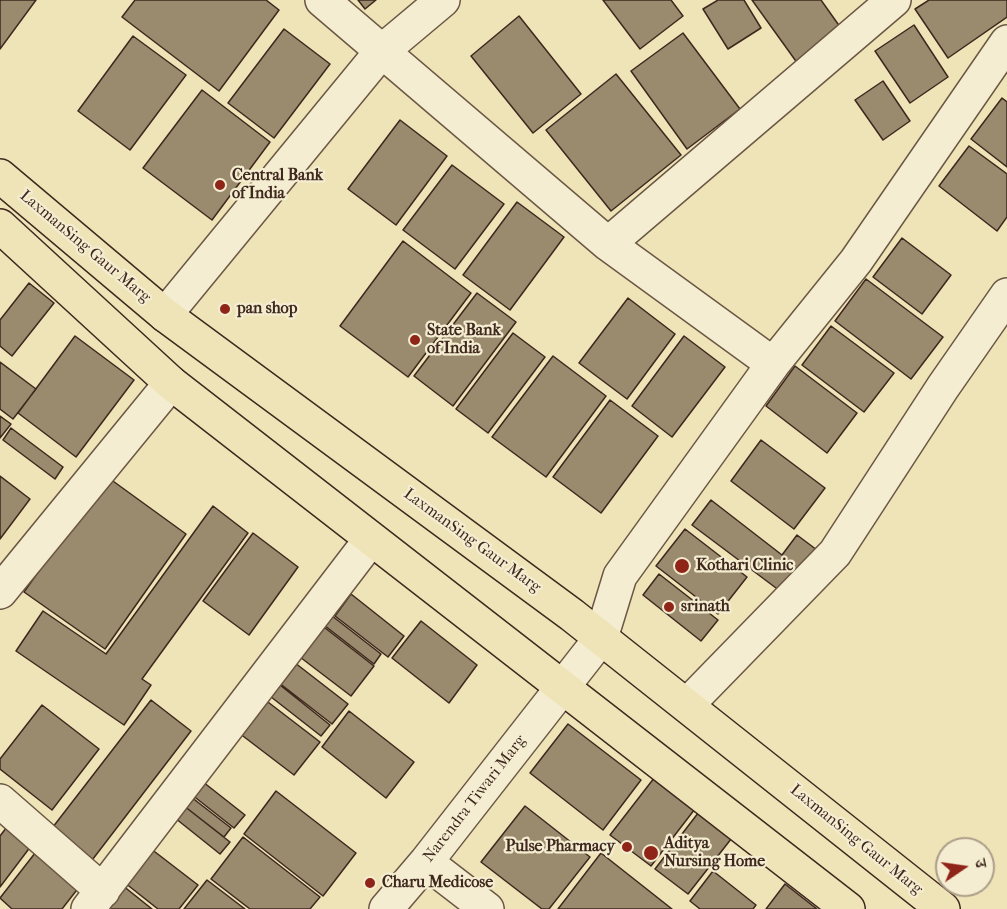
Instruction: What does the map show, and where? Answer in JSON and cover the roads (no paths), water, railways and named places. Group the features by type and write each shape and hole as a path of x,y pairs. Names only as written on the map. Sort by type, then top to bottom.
{"main road":[{"name":"LaxmanSing Gaur Marg","path":"0,176 165,315 601,638 943,909"},
{"path":"3,234 171,383 848,909"}],"street":[{"path":"322,0 608,244 773,364"},
{"path":"165,315 381,52 443,0"},
{"path":"608,244 894,0"},
{"path":"601,638 620,576 773,364 856,261 1007,42"},
{"path":"687,705 835,554 943,387 1007,295"},
{"path":"0,592 171,383"},
{"path":"0,801 95,900 371,539"},
{"name":"Narendra Tiwari Marg","path":"386,909 426,862 601,638"},
{"path":"426,862 487,909"}],"place":[{"name":"Central Bank of India","path":"220,185"},
{"name":"pan shop","path":"225,309"},
{"name":"State Bank of India","path":"415,340"},
{"name":"Kothari Clinic","path":"682,566"},
{"name":"srinath","path":"669,607"},
{"name":"Pulse Pharmacy","path":"627,847"},
{"name":"Aditya Nursing Home","path":"651,853"},
{"name":"Charu Medicose","path":"370,883"}]}
